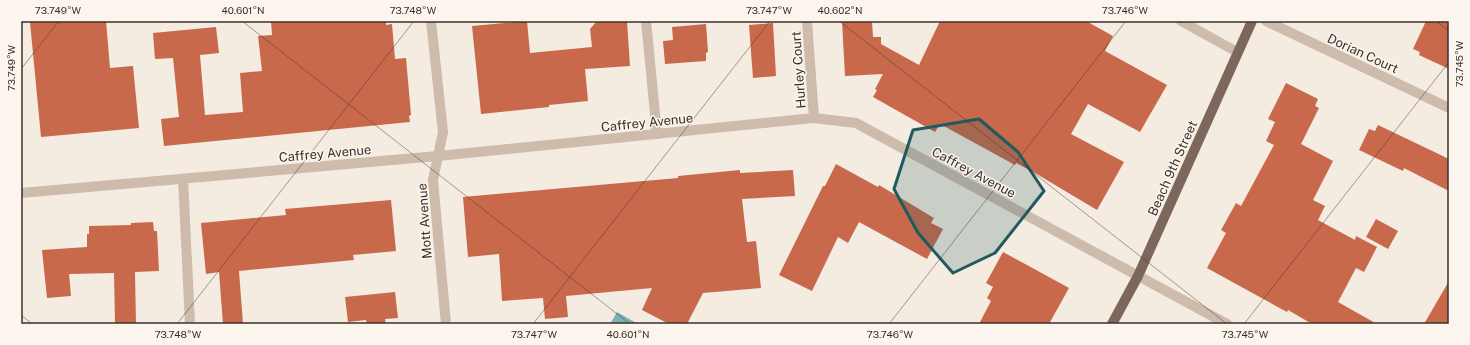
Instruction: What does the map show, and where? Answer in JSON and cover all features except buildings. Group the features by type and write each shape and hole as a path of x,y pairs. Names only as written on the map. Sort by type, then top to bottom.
{"main road":[{"name":"Beach 9th Street","path":"1112,324 1138,276 1252,21"}],"street":[{"name":"Mott Avenue","path":"431,21 443,132 433,180 446,324"},
{"path":"646,21 657,134"},
{"name":"Hurley Court","path":"807,21 814,118"},
{"path":"1181,21 1237,52"},
{"name":"Dorian Court","path":"1266,21 1449,108"},
{"name":"Caffrey Avenue","path":"21,193 438,156 814,118 856,123 1227,324"},
{"path":"183,179 190,324"}],"highlighted area":[{"path":"979,119 1018,152 1044,191 995,253 953,273 918,233 894,189 913,130"}],"water":[{"path":"617,312 638,324 610,324"}]}
